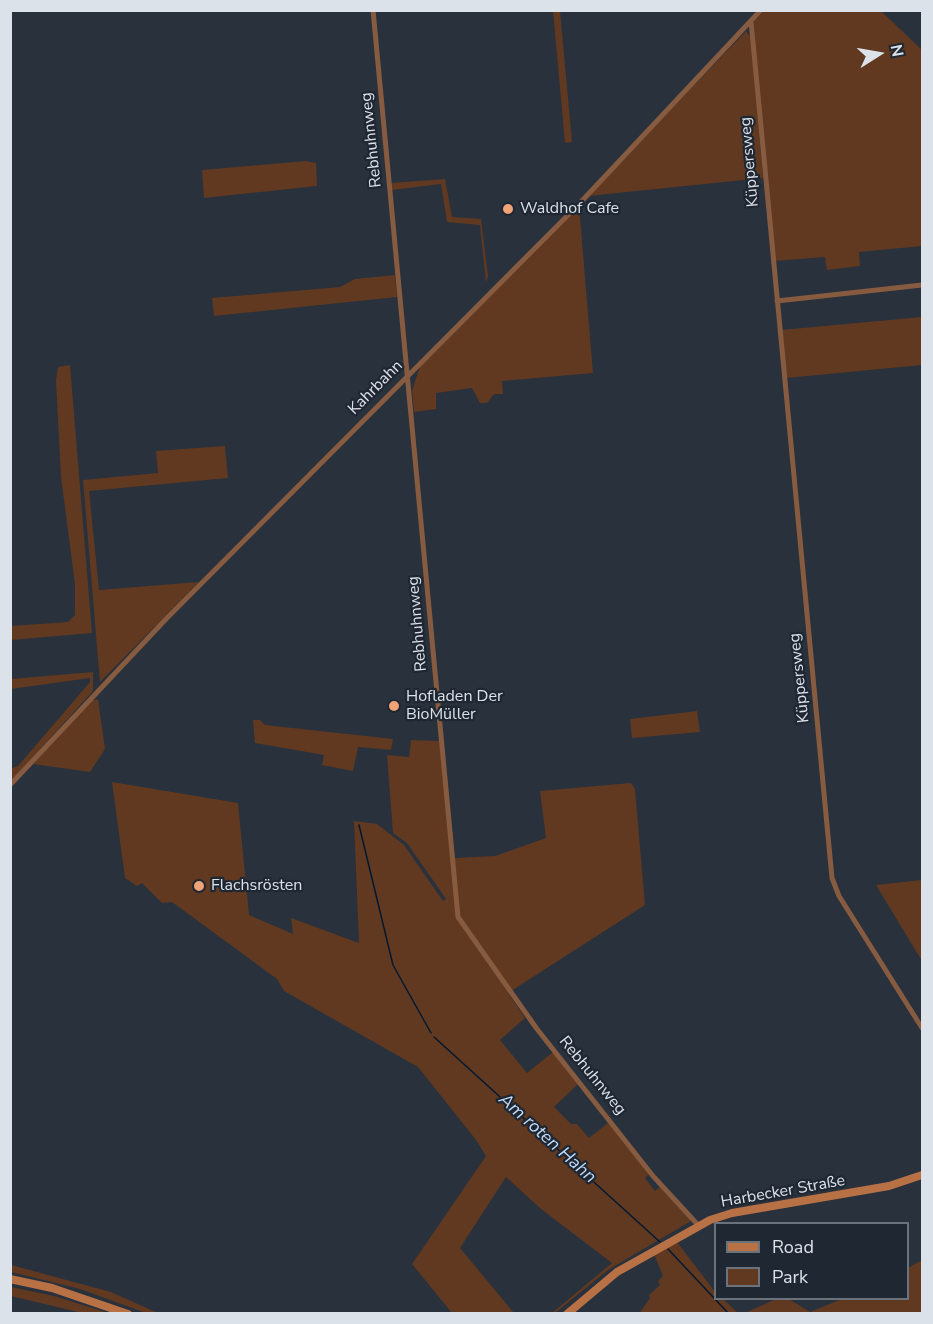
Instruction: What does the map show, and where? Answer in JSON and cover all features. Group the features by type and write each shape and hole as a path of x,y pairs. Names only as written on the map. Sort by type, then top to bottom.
{"main road":[{"name":"Harbecker Straße","path":"567,1314 616,1272 698,1225 732,1213 870,1190 922,1175"},
{"path":"10,1279 52,1288 128,1314"}],"street":[{"name":"Rebhuhnweg","path":"373,10 458,917 537,1029 653,1176 698,1225"},
{"name":"Kahrbahn","path":"10,785 181,604 579,204 761,10"},
{"name":"Küppersweg","path":"751,21 832,878 839,896 922,1028"},
{"path":"777,301 922,285"},
{"path":"407,359 419,364"}],"green space":[{"path":"553,11 560,11 572,142 565,143"},
{"path":"764,11 881,11 922,50 922,246 859,252 860,266 827,270 825,257 774,261 755,47 754,21"},
{"path":"746,31 751,38 763,178 588,196"},
{"path":"306,161 316,163 317,186 204,198 202,170"},
{"path":"445,179 452,217 481,219 488,276 486,282 480,225 447,222 441,184 392,190 391,183"},
{"path":"579,206 593,373 502,381 503,394 494,394 487,403 480,403 472,388 436,393 436,409 414,412 412,391 420,366"},
{"path":"395,275 397,297 214,316 212,298 340,287 355,279"},
{"path":"922,317 922,365 786,378 781,330"},
{"path":"70,365 92,633 11,640 11,626 68,622 75,615 75,584 61,477 56,380 58,367"},
{"path":"225,446 228,478 89,491 99,590 199,582 100,682 83,480 158,473 156,451"},
{"path":"93,672 93,691 11,781 12,768 18,766 90,682 90,678 11,689 11,679"},
{"path":"98,699 105,749 90,772 33,764 91,701"},
{"path":"697,711 700,732 632,738 630,719"},
{"path":"253,720 260,720 265,725 393,739 391,750 358,747 353,771 322,765 324,755 255,743"},
{"path":"411,740 439,741 455,858 495,856 546,838 540,791 631,783 635,789 645,905 508,993 525,1018 500,1040 527,1073 553,1052 578,1084 554,1107 571,1124 577,1124 589,1138 609,1122 649,1174 645,1178 655,1191 660,1187 691,1221 608,1270 555,1313 552,1313 612,1263 541,1209 506,1177 460,1248 514,1313 452,1313 412,1264 486,1156 476,1140 418,1067 284,991 277,979 172,902 162,903 142,883 137,886 125,878 112,782 238,803 249,915 293,934 291,918 359,943 354,821 377,824 404,845 443,901 446,899 407,843 393,833 387,755 409,757"},
{"path":"922,880 922,961 876,885"},
{"path":"674,1238 714,1291 714,1300 724,1300 738,1313 639,1314 650,1298 649,1295 660,1285 658,1281 663,1276 654,1254"},
{"path":"922,1260 922,1313 745,1313 774,1300 791,1300 810,1312 840,1300 909,1300 909,1267"},
{"path":"11,1265 111,1292 158,1313 146,1313 80,1289 11,1272"},
{"path":"11,1287 54,1296 108,1313 82,1313 11,1296"}],"waterway":[{"name":"Am roten Hahn","path":"359,825 393,965 431,1033"},
{"name":"Am roten Hahn","path":"434,1037 660,1242"},
{"name":"Am roten Hahn","path":"668,1249 714,1298"},
{"name":"Am roten Hahn","path":"716,1300 729,1314"}],"place":[{"name":"Waldhof Cafe","path":"508,209"},
{"name":"Hofladen Der BioMüller","path":"394,706"},
{"name":"Flachsrösten","path":"199,886"}]}
